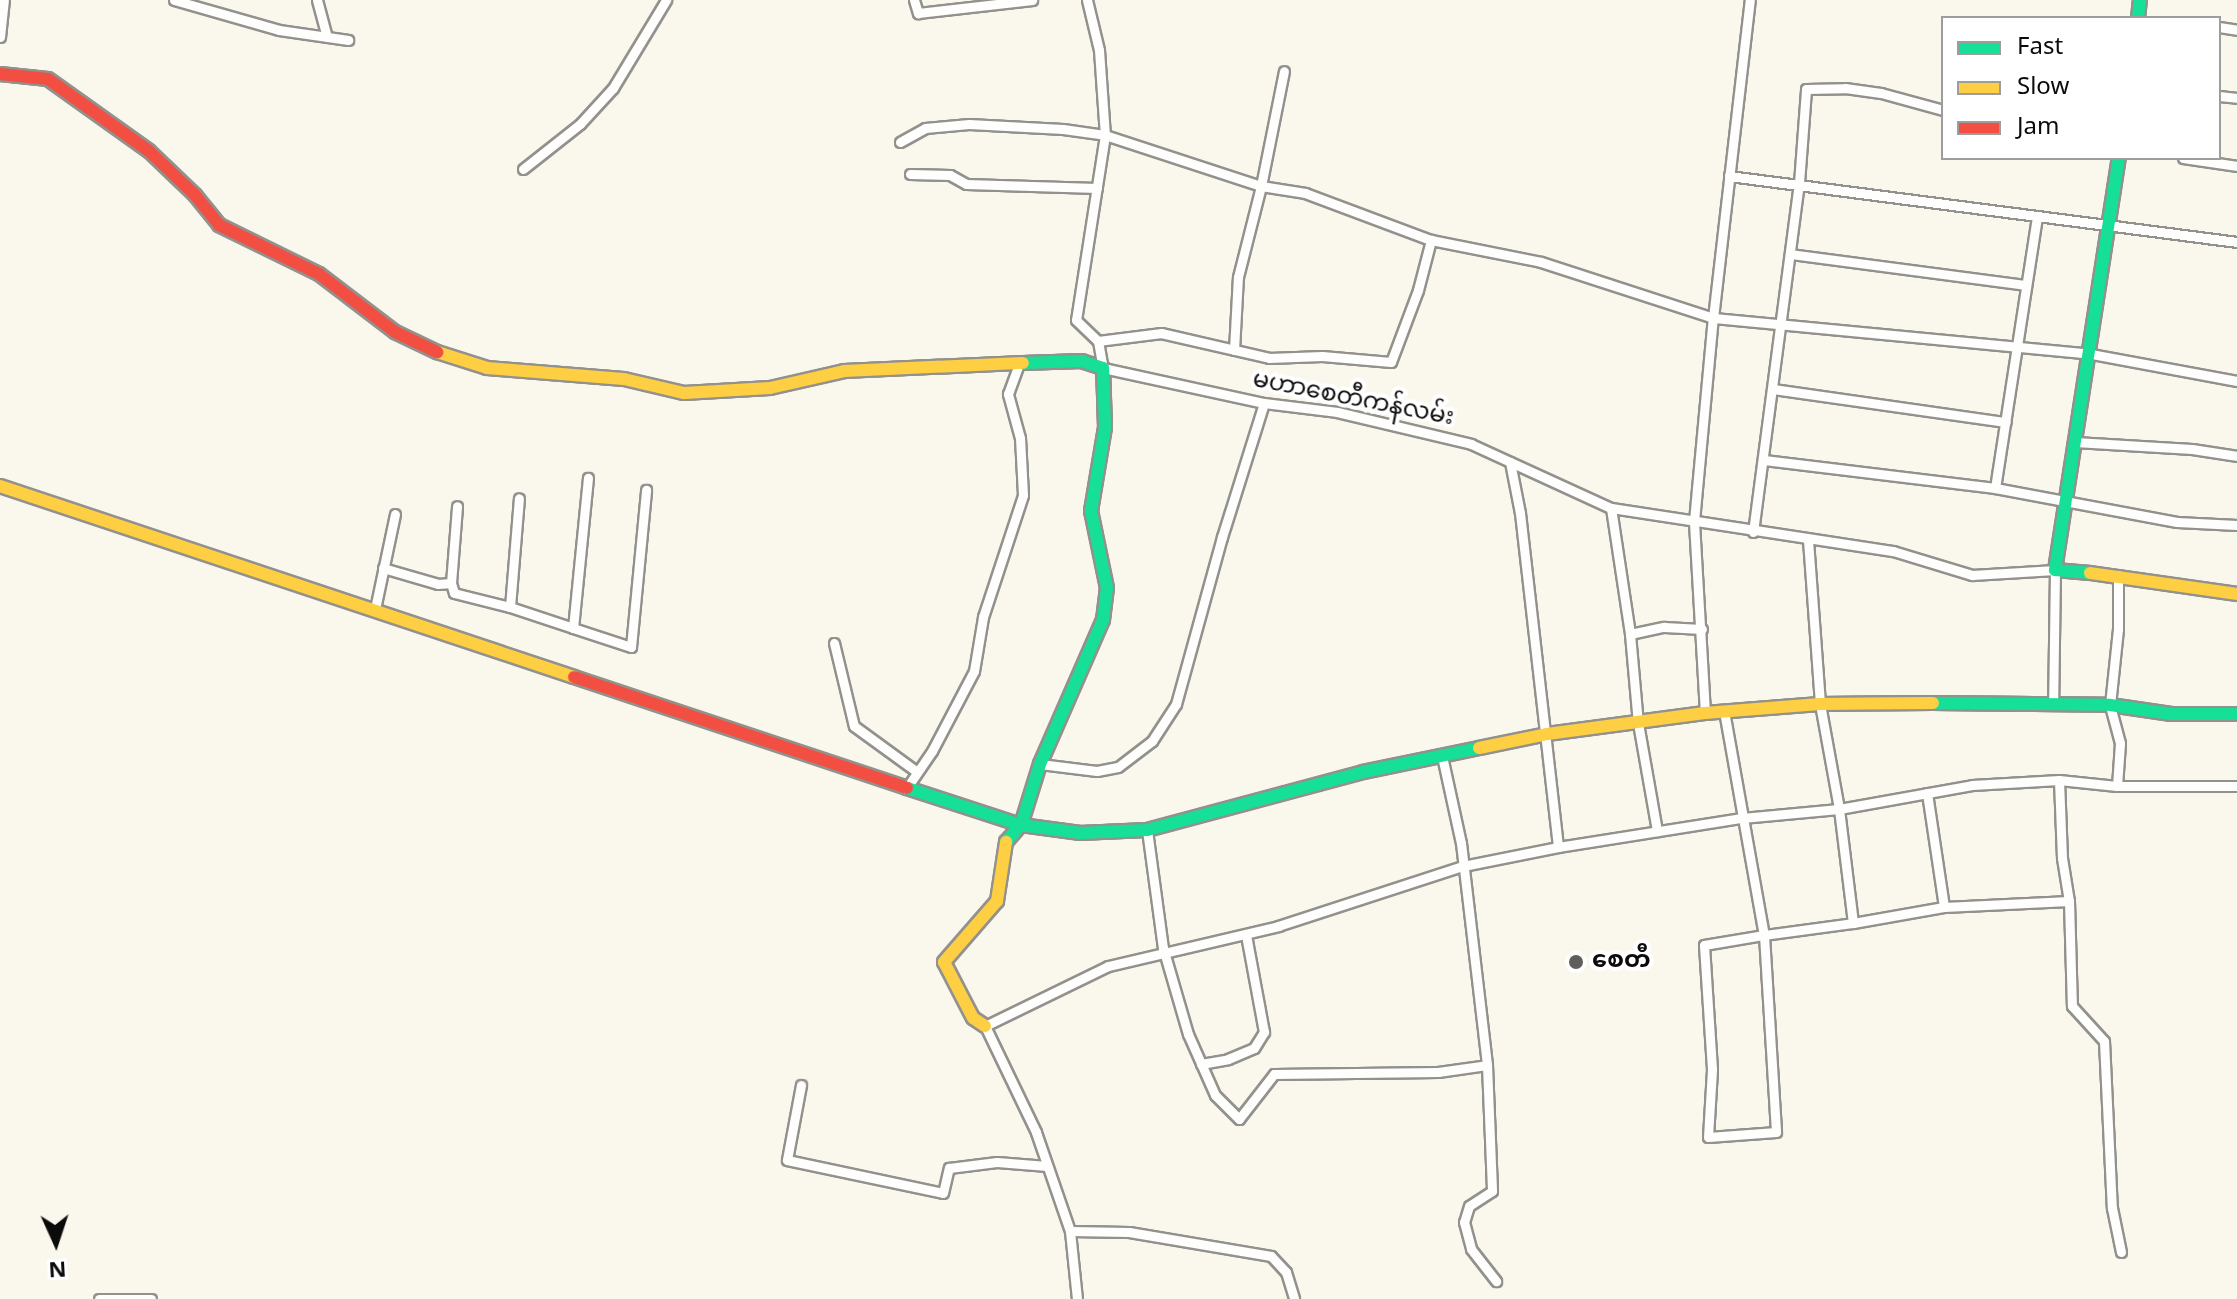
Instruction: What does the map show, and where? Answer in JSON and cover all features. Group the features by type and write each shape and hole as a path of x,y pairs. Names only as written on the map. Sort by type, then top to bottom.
{"street":[{"path":"0,37 4,0"},
{"path":"174,0 279,30 348,40"},
{"path":"317,0 327,37"},
{"path":"523,169 580,124 613,88 666,0"},
{"path":"914,0 918,13 979,2 1032,0"},
{"path":"1077,1299 1070,1231 1036,1132 985,1026 973,1018 944,962 997,901 1006,841 1021,825 1040,764 1103,620 1107,588 1091,511 1105,427 1103,368 1098,341 1076,320 1105,135 1099,50 1087,0"},
{"path":"1705,713 1694,521 1713,318 1750,0"},
{"path":"1234,350 1238,277 1261,186 1284,71"},
{"path":"0,74 48,79 149,151 195,195 219,225 272,254 319,274 395,332 447,357 487,368 624,379 684,393 770,388 858,370 1082,361 1103,368"},
{"path":"1753,532 1799,183 1806,89 1845,88 1881,93 1941,109"},
{"path":"900,142 925,128 969,124 1063,129 1105,135 1261,186 1305,193 1431,240 1541,262 1713,318 2091,354 2237,381"},
{"path":"2053,705 2055,570 2091,354 2119,160"},
{"path":"2196,160 2237,166"},
{"path":"910,174 950,175 966,184 1097,188"},
{"path":"1729,176 2237,242"},
{"path":"1995,488 2037,216"},
{"path":"1098,341 1161,333 1269,358 1322,356 1391,362 1418,290 1431,240"},
{"path":"1790,254 2026,285"},
{"path":"906,789 974,671 983,617 1023,495 1020,438 1008,394 1019,363"},
{"name":"မဟာစေတီကန်လမ်း","path":"1103,368 1264,403 1337,412 1456,440 1611,508 1893,551 1972,575 2055,570"},
{"path":"1773,389 2006,422"},
{"path":"1040,764 1097,771 1118,767 1152,741 1176,704 1222,537 1264,403"},
{"path":"2075,442 2192,449 2237,456"},
{"path":"1764,460 1995,488 2177,522 2237,525"},
{"path":"1510,462 1520,513 1558,847"},
{"path":"573,628 588,478"},
{"path":"0,486 906,789 1021,825 1080,833 1147,830 1363,772 1547,734 1724,711 1820,704 2110,705 2171,714 2237,714"},
{"path":"457,506 451,583 454,593 510,607 631,647 646,490"},
{"path":"510,607 519,498"},
{"path":"1611,508 1630,634 1638,723 1657,831"},
{"path":"375,609 395,514"},
{"path":"1808,540 1820,704 1839,809 1853,923"},
{"path":"383,568 438,584 451,583"},
{"path":"2055,570 2118,575 2237,594"},
{"path":"2117,786 2120,743 2110,705 2118,629 2118,575"},
{"path":"1630,634 1664,627 1702,629"},
{"path":"834,643 854,726 917,772"},
{"path":"1724,711 1764,935 1776,1132 1708,1137 1712,1069 1704,945 1764,935 1853,923 1944,907 2069,901"},
{"path":"1442,756 1463,866 1487,1065 1492,1191 1469,1206 1464,1222 1471,1249 1496,1281"},
{"path":"2059,780 2062,858 2069,901 2072,1006 2104,1041 2112,1208 2121,1252"},
{"path":"985,1026 1108,966 1246,935 1463,866 1558,847 1742,818 1839,809 1972,785 2059,780 2117,786 2237,786"},
{"path":"1927,793 1944,907"},
{"path":"1147,830 1165,952 1188,1034 1215,1095 1239,1119 1274,1074 1438,1072 1487,1065"},
{"path":"1201,1064 1228,1059 1254,1048 1264,1032 1246,935"},
{"path":"801,1085 787,1160 943,1193 949,1168 997,1162 1047,1166"},
{"path":"1070,1231 1129,1232 1271,1256 1286,1272 1294,1299"},
{"path":"99,1299 151,1299"}],"traffic: fast":[{"path":"2138,16 2140,0"},
{"path":"2090,573 2055,570 2119,160"},
{"path":"1006,842 1021,825 1040,764 1103,620 1107,588 1091,511 1105,427 1103,368 1082,361 1023,363"},
{"path":"1933,703 2110,705 2171,714 2237,714"},
{"path":"907,788 1021,825 1080,833 1147,830 1363,772 1479,748"}],"traffic: slow":[{"path":"437,352 487,368 624,379 684,393 770,388 844,371 1023,363"},
{"path":"0,486 574,677"},
{"path":"2090,573 2237,594"},
{"path":"1479,748 1547,734 1705,713 1820,704 1933,703"},
{"path":"985,1026 973,1018 944,962 997,901 1006,842"}],"traffic: jam":[{"path":"0,74 48,79 149,151 195,195 219,225 319,274 395,332 437,352"},
{"path":"574,677 907,788"}],"place":[{"name":"စေတီ","path":"1576,962"}]}
